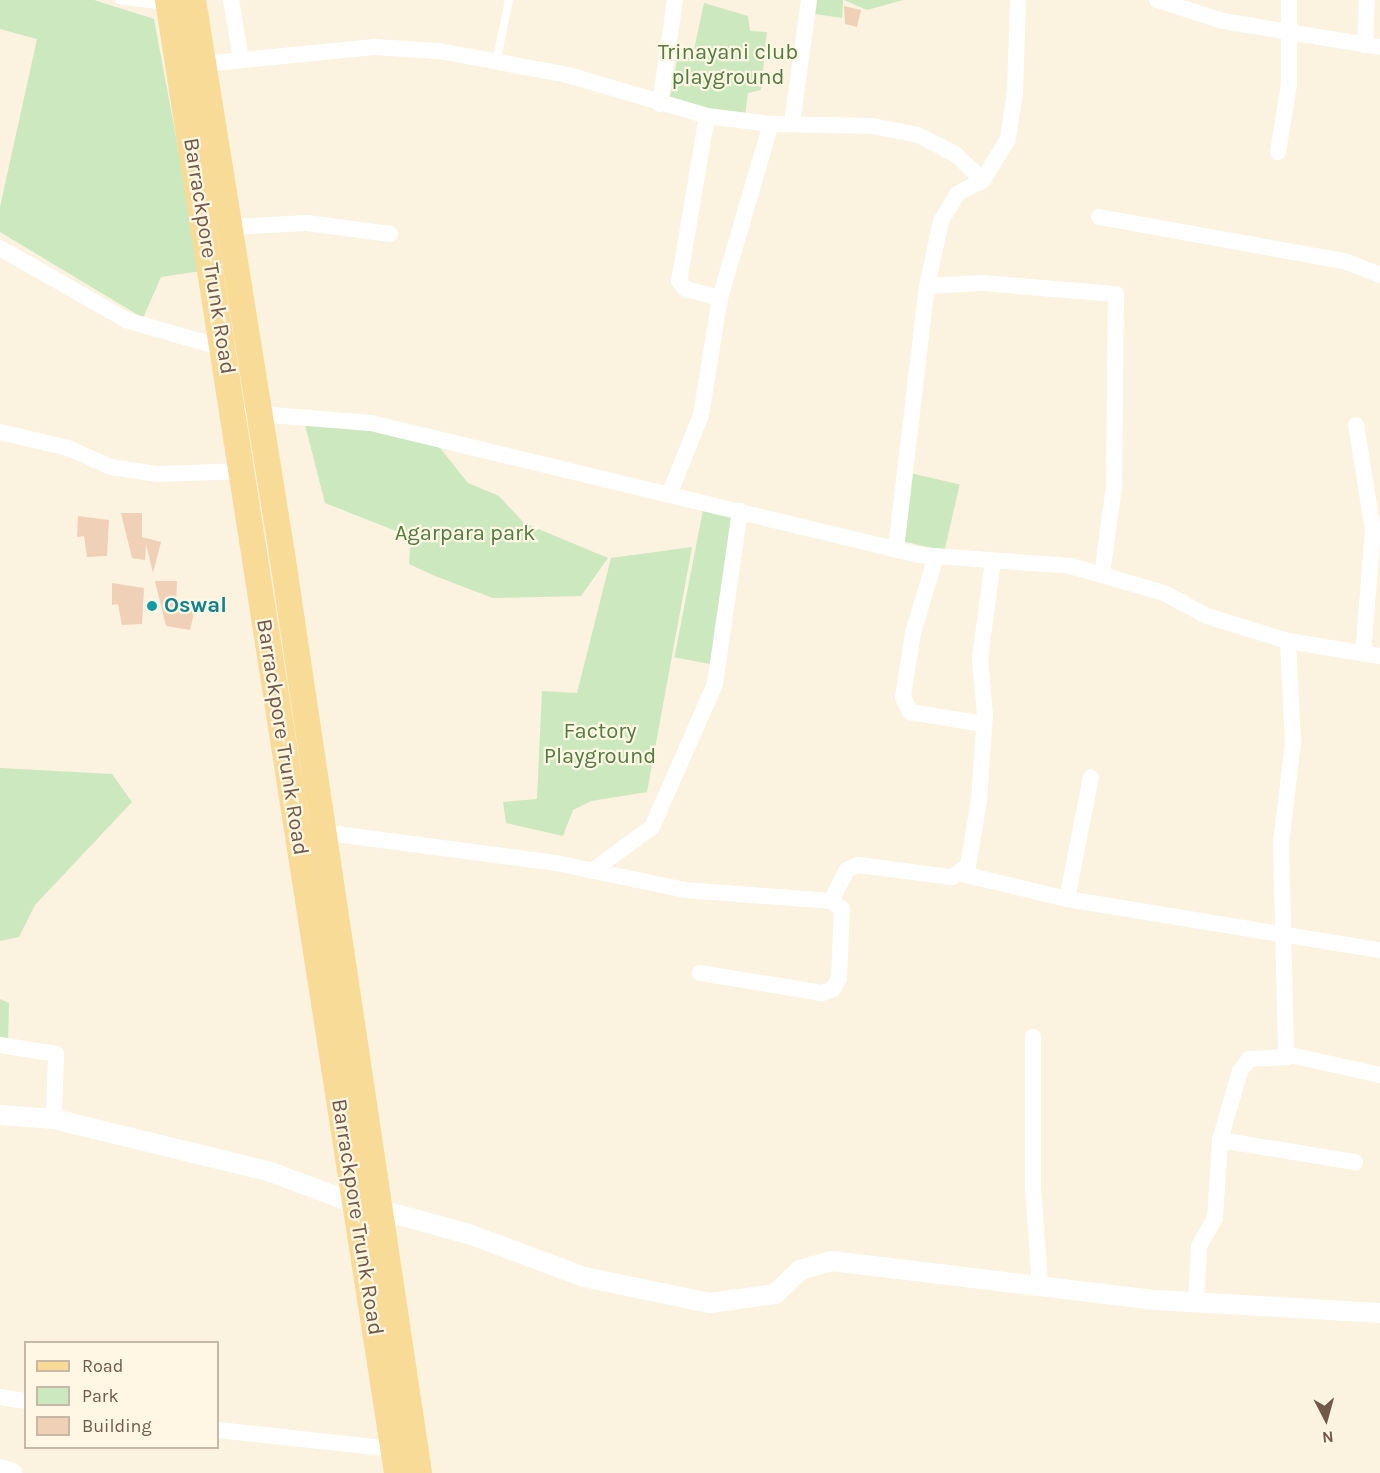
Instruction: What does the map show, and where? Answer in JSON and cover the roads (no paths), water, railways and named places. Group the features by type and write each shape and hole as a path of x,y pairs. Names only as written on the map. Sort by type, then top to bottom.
{"main road":[{"name":"Barrackpore Trunk Road","path":"176,2 203,64 230,227 260,410 321,832 419,1473"},
{"name":"Barrackpore Trunk Road","path":"176,2 223,348 351,1202 396,1461"}],"street":[{"path":"231,0 241,59"},
{"path":"660,104 675,0"},
{"path":"792,123 809,0"},
{"path":"896,549 927,286 947,207 983,180 1000,158 1012,118 1018,0"},
{"path":"1156,0 1290,36 1373,46 1367,0"},
{"path":"1278,152 1290,36 1289,0"},
{"path":"203,64 374,47 497,58 707,116 771,124 873,126 918,135 956,154 983,180"},
{"path":"707,116 680,281 686,289 720,298"},
{"path":"669,495 701,415 720,298 771,124"},
{"path":"1099,217 1359,264 1380,275"},
{"path":"230,227 307,222 390,234"},
{"path":"0,248 126,320 223,348"},
{"path":"927,286 981,283 1116,294 1114,475 1102,575"},
{"path":"234,412 260,410 371,423 896,549 936,556 1071,566 1288,641 1372,655 1373,530 1356,425"},
{"path":"0,432 68,448 111,467 157,474 243,471"},
{"path":"592,871 652,827 715,684 740,511"},
{"path":"936,556 913,633 903,697 910,712 984,724"},
{"path":"962,874 979,800 984,724 980,658 993,561"},
{"path":"1288,641 1293,743 1281,843 1281,934 1288,1057"},
{"path":"1067,899 1091,777"},
{"path":"321,832 414,841 592,871 685,890 831,901 842,909 839,978 833,989 822,993 700,973"},
{"path":"831,901 847,870 858,865 962,874 1067,899 1380,950"},
{"path":"1033,1037 1033,1187 1040,1287"},
{"path":"0,1045 56,1054 54,1119"},
{"path":"1196,1301 1199,1246 1215,1218 1219,1196 1220,1140 1240,1071 1249,1059 1288,1057 1380,1075"},
{"path":"0,1114 54,1119 268,1171 351,1202 469,1234 584,1277 710,1303 775,1294 801,1270 832,1261 1040,1287 1196,1301 1380,1313"},
{"path":"1220,1140 1355,1162"},
{"path":"0,1397 24,1401"},
{"path":"219,1430 396,1461"},
{"path":"0,1470 12,1473"}],"lane":[{"path":"119,0 176,2"},
{"path":"497,58 509,0"}],"place":[{"name":"Oswal","path":"152,606"}],"park label":[{"name":"Trinayani club playground","path":"728,64"},
{"name":"Agarpara park","path":"465,534"},
{"name":"Factory Playground","path":"600,744"}]}
